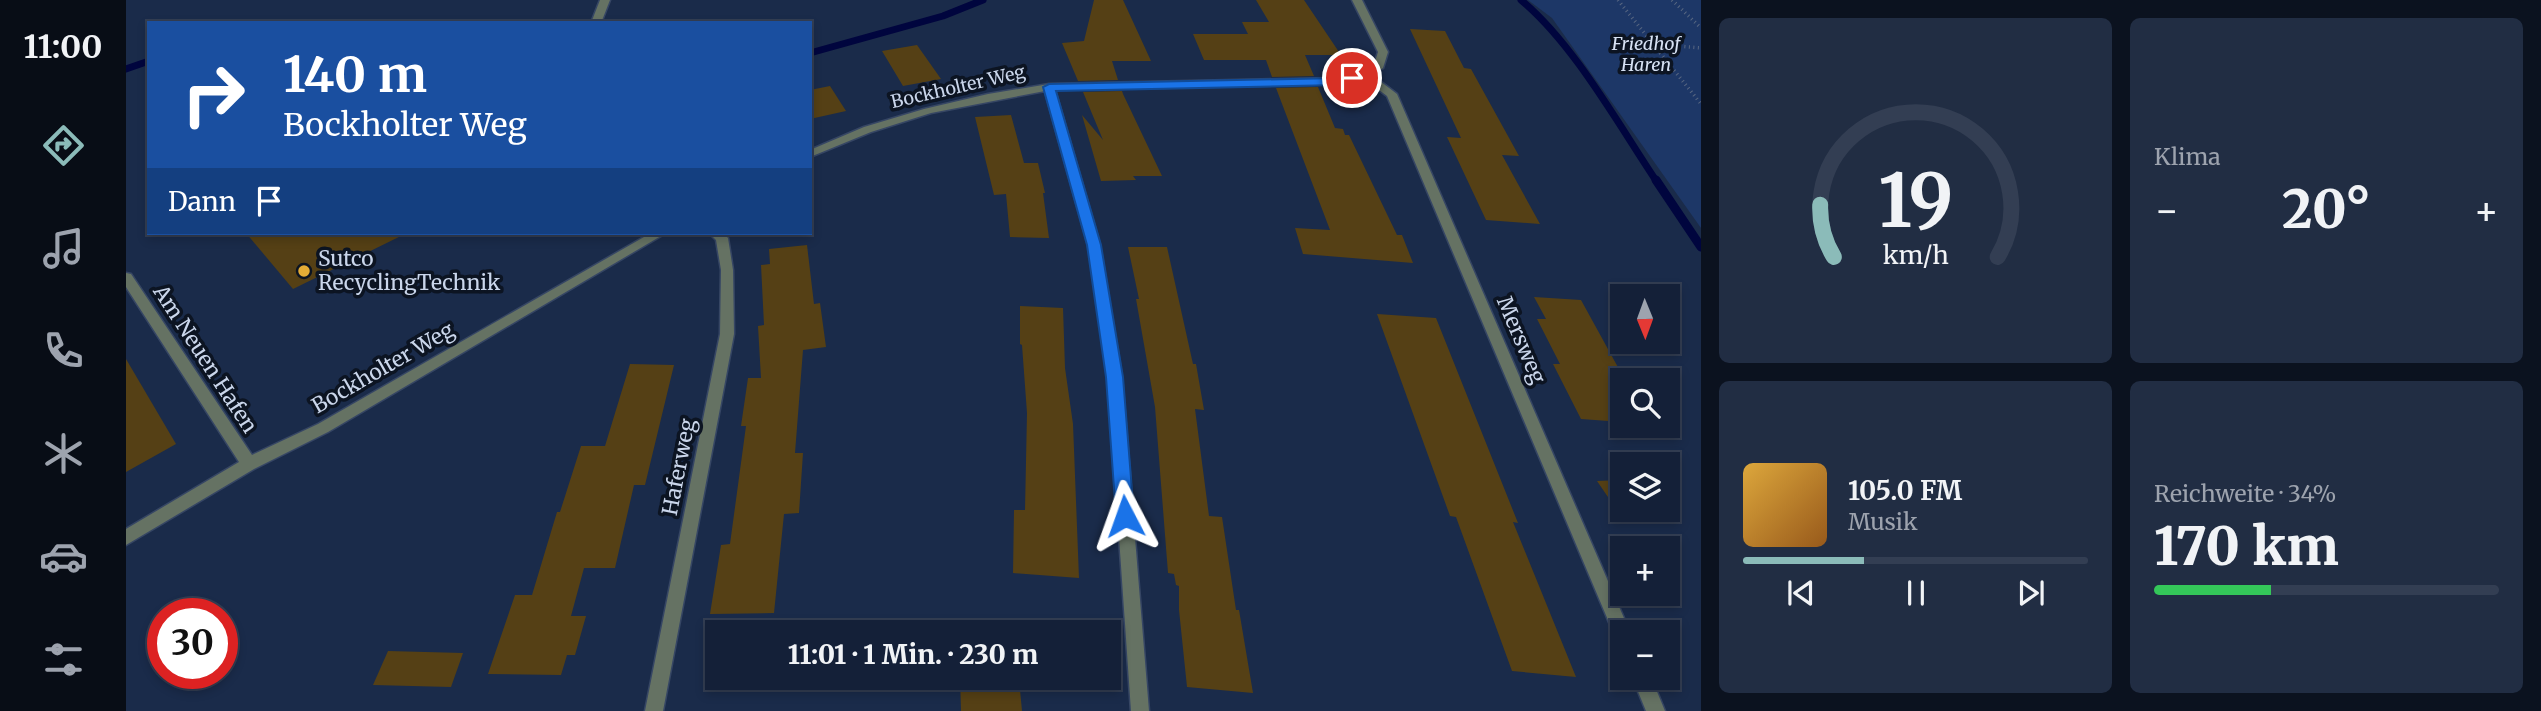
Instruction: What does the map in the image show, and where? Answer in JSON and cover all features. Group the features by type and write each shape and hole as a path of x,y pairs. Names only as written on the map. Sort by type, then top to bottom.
{"street":[{"path":"597,21 605,0"},
{"path":"1357,0 1383,52 1379,66 1365,75"},
{"name":"Bockholter Weg","path":"812,153 872,128 932,110 1007,93 1049,87 1338,82 1365,75"},
{"name":"Mersweg","path":"1365,75 1392,94 1616,620"},
{"path":"1049,87 1094,245 1115,377 1140,711"},
{"name":"Bockholter Weg","path":"126,538 249,464 323,428 657,235"},
{"name":"Haferweg","path":"654,711 727,334 727,270 722,238 718,235"},
{"name":"Am Neuen Hafen","path":"126,277 249,464"},
{"path":"1647,690 1656,711"}],"path":[{"path":"1618,0 1701,104"},
{"path":"1672,0 1701,28"},
{"path":"1653,44 1701,48"}],"green space":[{"name":"Friedhof Haren","path":"1528,0 1701,0 1701,228 1552,18"}],"building":[{"path":"1094,0 1123,0 1151,61 1112,61 1118,80 1078,81 1062,43 1084,41"},
{"path":"1256,0 1304,0 1341,55 1305,55 1314,76 1272,77 1266,60 1204,60 1193,34 1248,34 1242,22 1269,22"},
{"path":"1410,29 1445,31 1464,68 1471,69 1519,156 1502,155 1540,224 1486,220 1447,137 1461,138"},
{"path":"917,45 941,79 903,86 882,51"},
{"path":"830,86 846,111 812,119 812,90"},
{"path":"1318,87 1335,128 1343,129 1345,135 1349,135 1397,235 1402,235 1413,263 1303,254 1295,228 1330,230 1276,88"},
{"path":"1122,91 1162,176 1133,176 1136,180 1101,181 1082,115 1103,140 1083,92"},
{"path":"1011,115 1024,163 1038,163 1045,193 1049,238 1010,237 1006,194 994,195 975,117"},
{"name":"Sutco RecyclingTechnik","path":"248,235 403,235 293,289"},
{"path":"807,245 814,304 820,303 826,347 803,350 795,453 803,453 799,513 784,514 774,613 710,614 721,545 730,544 746,426 741,426 748,378 761,378 758,326 764,325 761,265 770,264 769,249"},
{"path":"1128,247 1167,247 1193,364 1196,364 1204,410 1195,409 1209,516 1222,517 1236,610 1239,610 1253,693 1187,687 1179,586 1176,585 1174,574 1168,573 1155,407 1136,299 1139,299"},
{"path":"1534,297 1581,300 1618,368 1610,368 1610,421 1581,419 1553,364 1560,364 1537,319 1546,319"},
{"path":"1020,306 1063,308 1065,368 1073,424 1079,578 1013,573 1014,510 1025,510 1027,413 1020,344"},
{"path":"1377,314 1436,318 1518,523 1513,522 1576,677 1512,671 1456,517 1450,516"},
{"path":"126,359 176,444 126,472"},
{"path":"630,364 674,365 645,485 634,485 615,568 584,568 571,616 586,616 575,655 567,655 561,675 488,674 515,595 532,595 557,512 560,512 581,446 605,446"},
{"path":"1610,480 1610,500 1597,481"},
{"path":"388,651 463,653 451,687 373,685"},
{"path":"960,690 1020,690 1022,711 961,711"}],"waterway":[{"path":"812,52 943,16 983,0"},
{"path":"1521,0 1577,62 1657,182"},
{"path":"126,69 147,62"},
{"path":"1656,180 1701,247"}],"place":[{"name":"Sutco RecyclingTechnik","path":"304,271"}],"route":[{"path":"1125,516 1115,377 1094,245 1049,87 1338,82 1352,78"}]}
